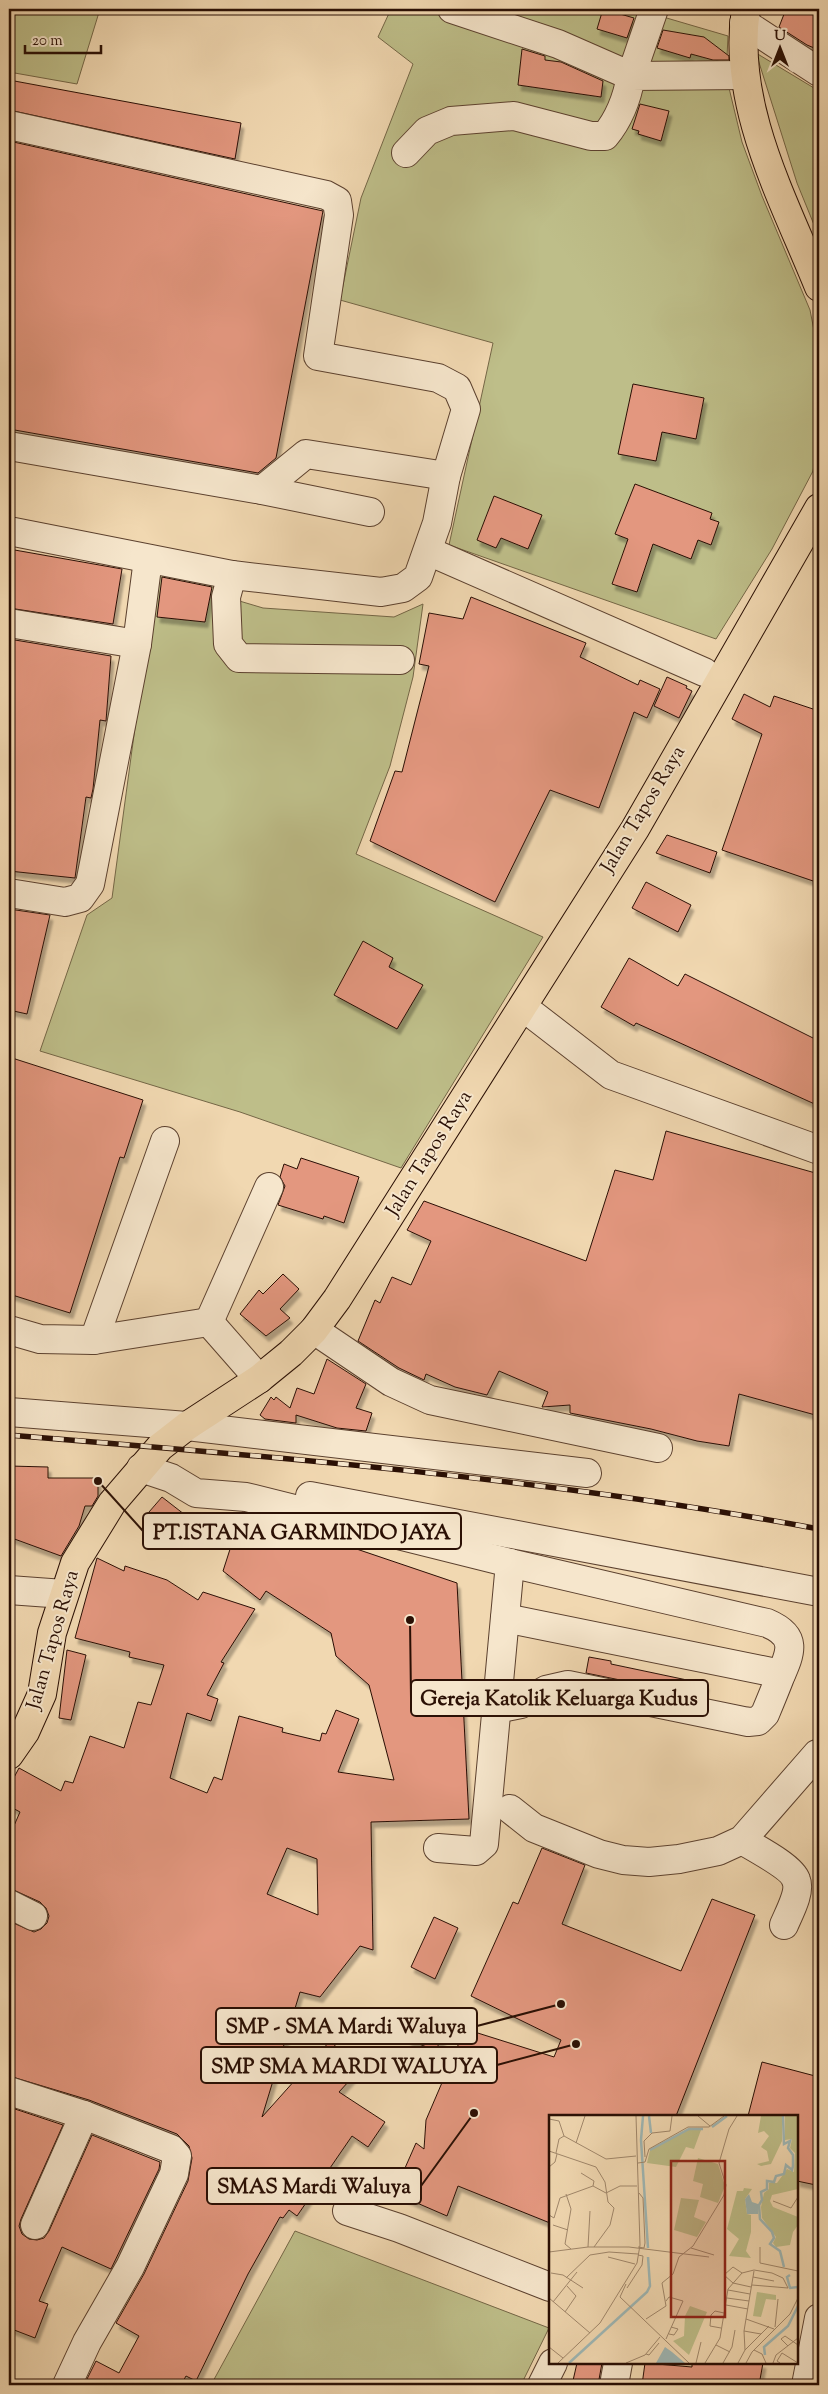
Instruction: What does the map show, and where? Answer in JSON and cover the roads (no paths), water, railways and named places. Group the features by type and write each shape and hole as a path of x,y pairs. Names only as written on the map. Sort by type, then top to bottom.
{"main road":[{"path":"745,16 745,75 760,140 819,287"},
{"name":"Jalan Tapos Raya","path":"9,1755 25,1732 42,1694 52,1632 75,1563 107,1510 160,1447 186,1426 259,1379 291,1353 314,1330 337,1299 634,829 819,508"}],"street":[{"path":"452,9 558,44 631,76 745,75"},
{"path":"406,153 427,131 451,120 514,116 591,136 605,136 615,124 627,96 631,76 654,9"},
{"path":"745,16 819,72"},
{"path":"9,125 326,195 337,201 339,215 318,356 438,378 457,388 466,409 446,476 437,523 428,551 418,577 403,588 381,592 232,575 9,531"},
{"path":"9,446 262,490 370,512"},
{"path":"262,490 306,454 446,476"},
{"path":"428,551 704,672"},
{"path":"9,894 65,902 80,898 90,884 138,644 148,559"},
{"path":"232,575 226,597 228,644 239,658 400,660"},
{"path":"9,623 138,644"},
{"path":"523,1007 611,1075 819,1150"},
{"path":"94,1340 165,1141"},
{"path":"209,1322 269,1187"},
{"path":"9,1330 40,1339 94,1340 209,1322"},
{"path":"209,1322 259,1379"},
{"path":"314,1330 392,1382 430,1400 658,1448"},
{"path":"9,1412 186,1426 587,1473"},
{"path":"141,1468 171,1478 196,1493 246,1497 773,1626 779,1628 789,1643 789,1658 764,1714 758,1721 748,1722 568,1685 546,1690 521,1704 506,1707 497,1701"},
{"path":"171,1478 200,1479 323,1498 819,1592"},
{"path":"438,1848 476,1851 484,1844 510,1563"},
{"path":"9,1590 64,1594"},
{"path":"505,1618 782,1674"},
{"path":"510,1810 534,1828 598,1854 623,1860 649,1862 679,1859 718,1850 742,1840 818,1754"},
{"path":"742,1840 792,1872 797,1881 796,1895 784,1925"},
{"path":"9,1904 33,1916"},
{"path":"9,2091 84,2115 171,2149 177,2156 174,2174 130,2267 87,2342 67,2385"},
{"path":"35,2225 84,2115"},
{"path":"347,2211 399,2228 549,2287"},
{"path":"806,2385 811,2329"},
{"path":"542,2385 552,2364"},
{"path":"614,2385 618,2364"}],"railway":[{"path":"9,1435 314,1461 517,1483 618,1496 819,1529"}],"place":[{"name":"PT.ISTANA GARMINDO JAYA","path":"98,1481"},
{"name":"Gereja Katolik Keluarga Kudus","path":"410,1620"},
{"name":"SMP - SMA Mardi Waluya","path":"561,2004"},
{"name":"SMP SMA MARDI WALUYA","path":"576,2044"},
{"name":"SMAS Mardi Waluya","path":"474,2113"}]}
